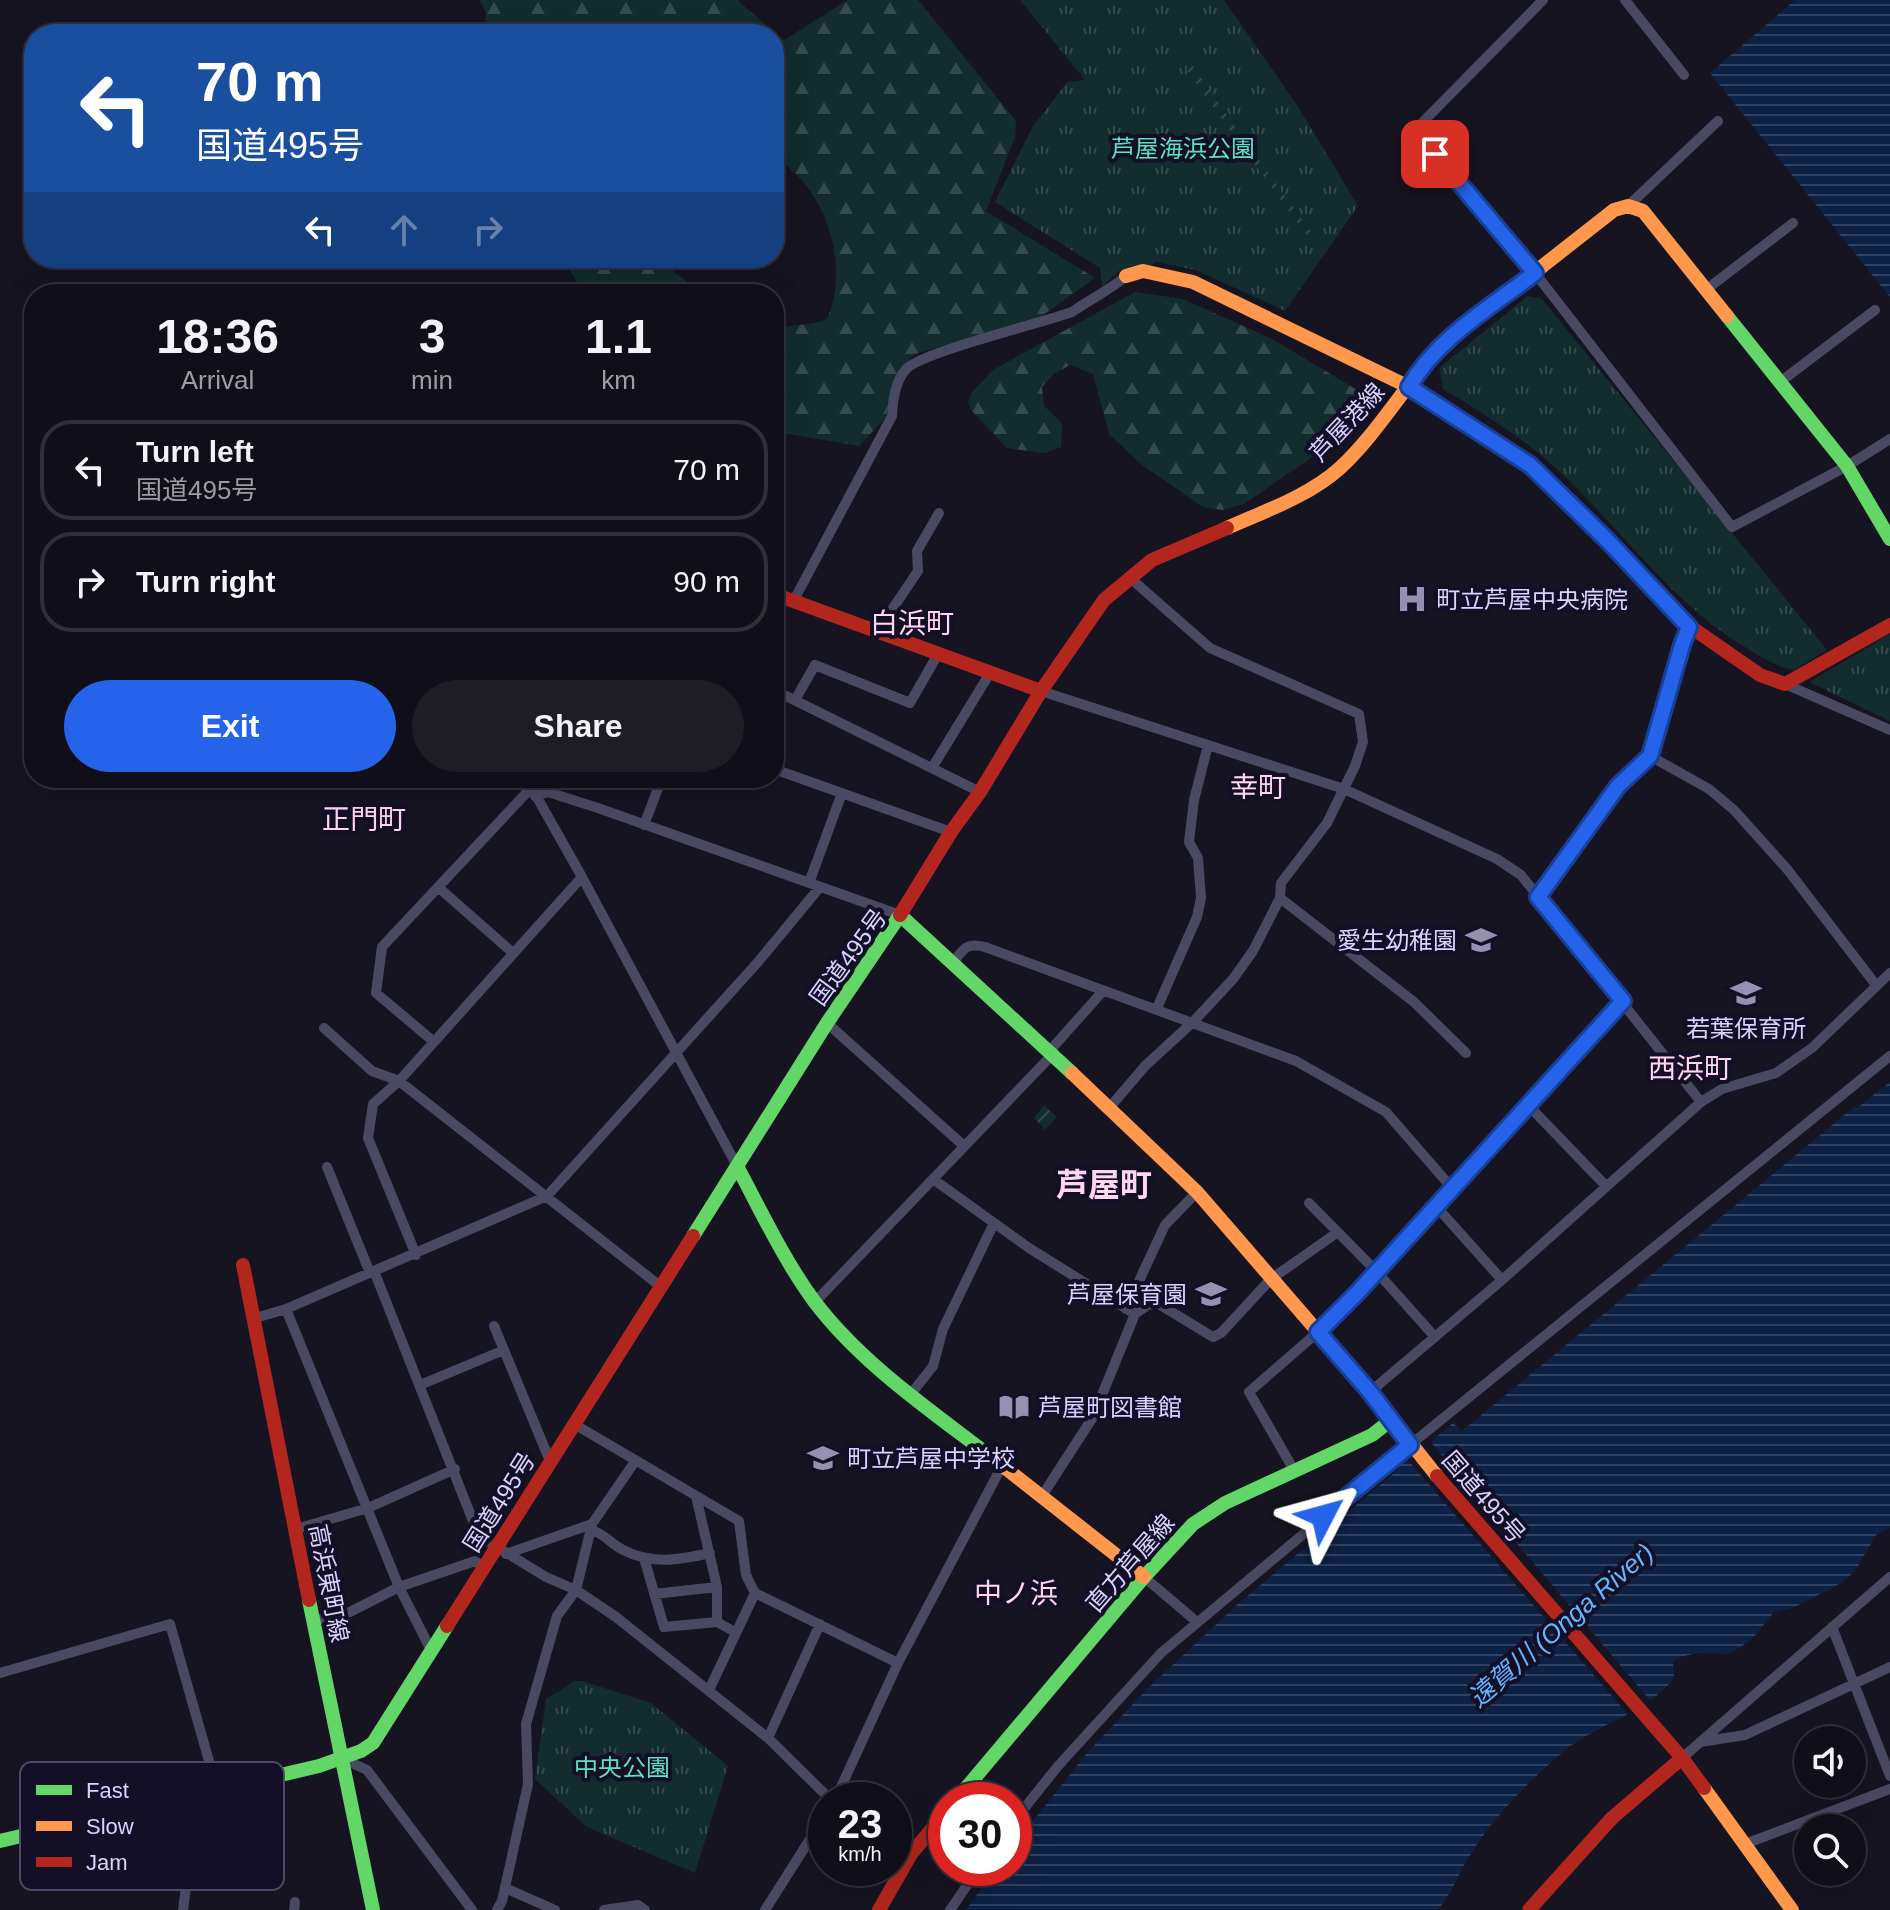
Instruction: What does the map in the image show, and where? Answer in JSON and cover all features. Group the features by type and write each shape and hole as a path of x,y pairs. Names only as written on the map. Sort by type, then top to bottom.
{"main road":[{"name":"芦屋港線","path":"900,915 1041,691 1104,600 1152,560 1295,498 1340,468 1442,345 1614,210 1628,206"},
{"path":"1628,206 1643,211 1847,466 1890,539"},
{"path":"1126,276 1143,271 1193,282 1409,387 1530,465 1607,540 1689,627 1760,675 1785,684 1890,625"},
{"path":"784,597 1041,691"},
{"name":"国道495号","path":"284,1774 341,1759 373,1743 484,1568 501,1551 550,1461 827,1023 900,915 1110,1107 1197,1192 1370,1392 1410,1445 1682,1758 1792,1910"},
{"path":"738,1168 785,1257 815,1302 849,1341 911,1394 1144,1577"},
{"name":"高浜東町線","path":"243,1265 373,1910"},
{"name":"直方芦屋線","path":"971,1782 1144,1577 1193,1524 1225,1503 1372,1435 1390,1421"},
{"path":"1529,1910 1612,1818 1682,1758"},
{"path":"912,1853 928,1834"},
{"name":"国道495号","path":"0,1841 20,1836"},
{"path":"879,1910 893,1886"}],"street":[{"path":"1543,0 1415,130 1535,273 1732,527 1847,466 1890,439"},
{"path":"1625,0 1684,75"},
{"path":"1628,206 1718,121"},
{"path":"1707,289 1793,223"},
{"path":"794,600 892,416 893,394 909,366 932,355 1072,312 1110,290 1126,276"},
{"path":"1780,382 1875,310"},
{"path":"877,632 918,571 917,551 939,513"},
{"path":"1110,1107 1145,1066 1194,1021 1233,979 1253,951 1280,898 1281,883 1327,823 1363,742 1359,714 1210,648 1129,577"},
{"path":"1538,897 1618,786 1650,756 1689,627"},
{"path":"795,700 815,665 910,703 938,654"},
{"path":"932,768 990,673"},
{"path":"1785,684 1890,730"},
{"path":"1041,691 1344,789 1497,859 1521,875 1701,1102"},
{"path":"784,695 980,792"},
{"path":"1157,1008 1197,917 1201,898 1198,858 1189,842 1194,800 1208,745"},
{"path":"1650,756 1709,789 1734,810 1787,869 1876,985"},
{"path":"784,773 951,832"},
{"path":"531,788 900,915"},
{"path":"531,788 738,1168"},
{"path":"433,1041 376,993 382,947 531,788"},
{"path":"548,792 549,788"},
{"path":"644,825 658,788"},
{"path":"252,1319 286,1309 416,1255 547,1196 758,962 814,885 842,793"},
{"path":"416,1255 368,1138 373,1104 399,1081 582,877"},
{"path":"438,887 513,953"},
{"path":"1280,898 1414,1002 1466,1053"},
{"path":"953,962 967,946 974,944 1194,1021 1296,1061 1386,1112 1452,1188"},
{"path":"1370,1392 1502,1280 1701,1102 1722,1089 1776,1073 1812,1048 1890,973"},
{"path":"815,1302 1052,1055 1054,1046 1103,991"},
{"path":"1295,1472 1249,1392 1318,1332 1623,1001"},
{"path":"827,1023 964,1146"},
{"path":"324,1028 372,1071 399,1081 660,1286"},
{"path":"1032,1798 1161,1653 1410,1445 1890,1056"},
{"path":"1527,1104 1606,1186"},
{"path":"327,1167 455,1469 479,1536 501,1551 576,1590 616,1617 768,1738 814,1782"},
{"path":"933,1179 994,1223 1130,1311"},
{"path":"1042,1496 1093,1417 1130,1311 1165,1225 1197,1192"},
{"path":"1309,1203 1435,1337"},
{"path":"1435,1205 1502,1280"},
{"path":"911,1394 933,1366 943,1329 994,1223"},
{"path":"1130,1311 1157,1303 1213,1337 1221,1333 1271,1279 1338,1232"},
{"path":"286,1309 399,1587 431,1650"},
{"path":"494,1326 550,1461"},
{"path":"420,1385 504,1350"},
{"path":"574,1424 739,1521 746,1575 755,1593 898,1663"},
{"path":"497,1910 505,1888 528,1784 526,1724 557,1616 576,1590 591,1527 636,1460"},
{"path":"842,1782 898,1663 1003,1464"},
{"path":"296,1529 368,1508 455,1469"},
{"path":"696,1496 717,1587 717,1622"},
{"path":"501,1551 591,1527"},
{"path":"591,1527 621,1549 644,1558 671,1561 710,1553"},
{"path":"644,1558 664,1627 717,1622 735,1632"},
{"path":"314,1620 344,1615 399,1587 475,1561 484,1568"},
{"path":"1144,1577 1197,1622"},
{"path":"1682,1758 1890,1577"},
{"path":"654,1594 717,1587"},
{"path":"709,1690 755,1593"},
{"path":"0,1673 170,1624 209,1762"},
{"path":"768,1738 820,1624"},
{"path":"1832,1627 1889,1770"},
{"path":"1698,1743 1745,1735 1890,1667"},
{"path":"341,1759 367,1770 472,1910"},
{"path":"1745,1844 1890,1789"},
{"path":"765,1910 808,1842"},
{"path":"950,1910 967,1886"},
{"path":"505,1888 555,1910"},
{"path":"183,1910 186,1890"},
{"path":"604,1910 638,1905 645,1910"}],"green space":[{"path":"480,0 737,0 765,24 485,24 486,13"},
{"path":"848,0 918,0 1016,121 1015,137 986,211 1095,278 1036,320 915,354 901,367 885,418 859,446 784,433 784,327 827,319 834,297 836,275 829,229 820,207 808,187 784,164 784,40"},
{"name":"芦屋海浜公園","path":"1020,0 1224,0 1297,105 1358,206 1285,311 1196,270 1156,262 1150,266 1119,271 1102,287 1100,268 995,202 1032,128 1067,82 1085,80"},
{"path":"1192,65 1247,144 1242,147 1186,69"},
{"path":"1251,149 1314,236 1310,240 1246,152"},
{"path":"569,268 671,268 690,284 578,284"},
{"path":"1135,292 1183,299 1274,340 1362,393 1365,405 1337,440 1244,504 1222,510 1203,507 1142,465 1109,434 1093,374 1070,365 1054,374 1042,387 1044,406 1062,423 1061,447 1044,453 1007,448 971,410 968,402 972,392 993,370"},
{"path":"1528,296 1542,299 1827,650 1794,670 1763,658 1717,628 1666,583 1549,462 1511,432 1443,389 1439,368"},
{"path":"1890,634 1890,721 1809,682"},
{"path":"1044,1105 1057,1117 1045,1130 1034,1118"},
{"name":"中央公園","path":"575,1681 651,1703 728,1766 695,1873 587,1827 535,1779 546,1699"}],"water":[{"path":"1795,0 1890,0 1890,297 1710,73"},
{"name":"遠賀川 (Onga River)","path":"1890,1082 1890,1528 1876,1535 1855,1571 1843,1582 1795,1607 1774,1612 1753,1638 1727,1654 1696,1653 1677,1658 1673,1663 1674,1678 1663,1691 1636,1710 1576,1742 1514,1799 1481,1838 1438,1910 966,1910 983,1886 1032,1886 1032,1822 1087,1753 1148,1688 1239,1603 1398,1470 1397,1451 1423,1448 1453,1423 1462,1431 1854,1107 1857,1108"}],"pier":[{"path":"1417,1436 1423,1443 1428,1439 1653,1704 1631,1718 1400,1451"}],"traffic: fast":[{"path":"1727,316 1847,466 1890,539"},
{"path":"693,1236 827,1023 900,915 1072,1073"},
{"path":"738,1168 793,1269 833,1325 901,1388 999,1463"},
{"path":"971,1782 1144,1577 1193,1524 1225,1503 1372,1435 1390,1421"},
{"path":"309,1600 373,1910"},
{"path":"284,1774 319,1766 361,1751 373,1743 447,1626"},
{"path":"0,1841 20,1836"}],"traffic: slow":[{"path":"1227,528 1301,495 1328,478 1367,439 1442,345 1614,210 1628,206 1643,211 1727,316"},
{"path":"1126,276 1143,271 1193,282 1409,387 1530,465 1607,540 1685,623"},
{"path":"1072,1073 1197,1192 1370,1392 1437,1476"},
{"path":"999,1463 1144,1577"},
{"path":"1704,1788 1792,1910"}],"traffic: jam":[{"path":"900,915 1041,691 1104,600 1152,560 1227,528"},
{"path":"784,598 1041,691"},
{"path":"1685,623 1760,675 1785,684 1890,625"},
{"path":"447,1626 693,1236"},
{"path":"243,1265 309,1600"},
{"path":"1437,1476 1682,1758 1704,1788"},
{"path":"1529,1910 1612,1818 1682,1758"},
{"path":"879,1910 911,1854 928,1834"}],"place":[{"name":"町立芦屋中央病院","path":"1412,599"},
{"name":"愛生幼稚園","path":"1481,940"},
{"name":"若葉保育所","path":"1746,993"},
{"name":"芦屋保育園","path":"1211,1294"},
{"name":"芦屋町図書館","path":"1014,1407"},
{"name":"町立芦屋中学校","path":"823,1458"}],"district":[{"name":"白浜町","path":"912,623"},
{"name":"幸町","path":"1258,787"},
{"name":"正門町","path":"364,819"},
{"name":"西浜町","path":"1690,1068"},
{"name":"芦屋町","path":"1104,1185"},
{"name":"中ノ浜","path":"1016,1593"}],"route":[{"path":"1323,1516 1410,1445 1370,1392 1318,1332 1623,1001 1538,897 1618,786 1650,756 1689,627 1607,540 1530,465 1409,387 1421,367 1442,345 1535,273 1435,154"}]}
